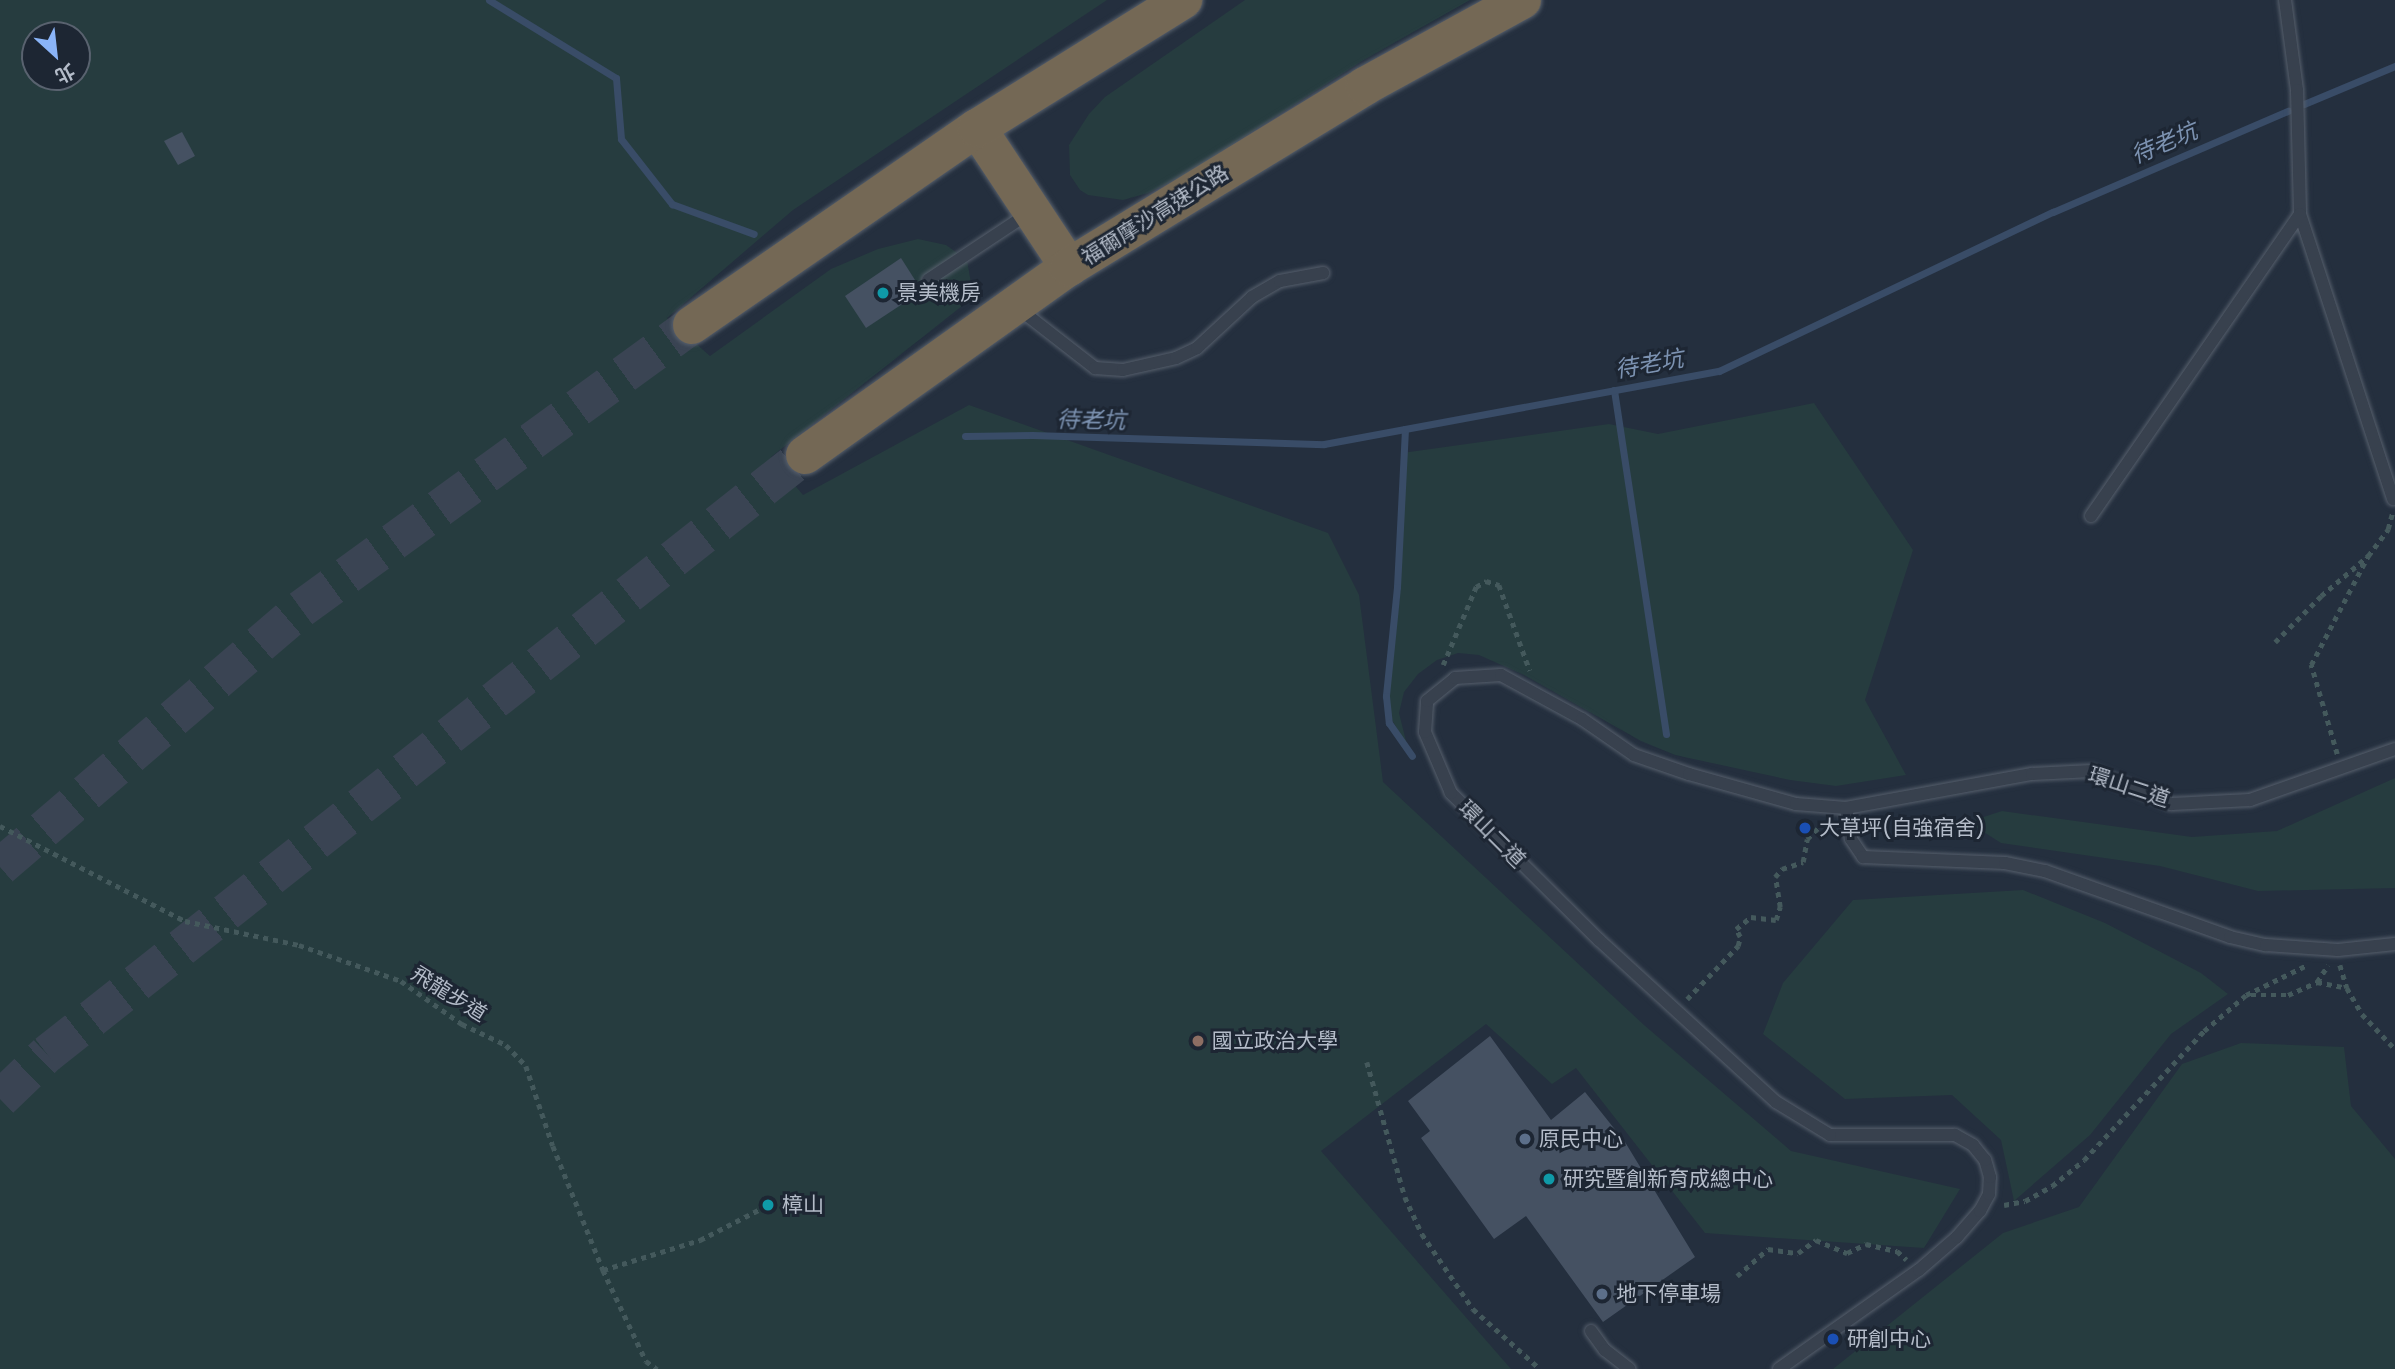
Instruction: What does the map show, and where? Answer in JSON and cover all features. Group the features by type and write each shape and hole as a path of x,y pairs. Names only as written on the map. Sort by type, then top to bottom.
{"highway":[{"path":"692,325 977,128 1183,0"},
{"name":"福爾摩沙高速公路","path":"805,455 1069,267 1365,86 1522,0"},
{"path":"977,128 1069,267"}],"lane":[{"path":"2285,0 2297,90 2300,214 2393,499"},
{"path":"928,280 1032,211"},
{"path":"2091,516 2300,214"},
{"path":"1015,306 1096,368 1123,370 1176,358 1197,348 1252,297 1280,281 1323,273"},
{"name":"環山二道","path":"1779,1369 1919,1270 1957,1237 1980,1210 1989,1194 1990,1177 1985,1160 1973,1145 1955,1135 1830,1135 1776,1102 1599,940 1451,793 1426,732 1427,701 1455,678 1501,675 1582,719 1634,755 1689,774 1796,804 1846,808 2032,774 2092,771 2171,804 2250,800 2395,749"},
{"path":"1846,808 1851,839 1863,857 2005,863 2045,871 2230,937 2293,949 2338,950 2395,944"},
{"path":"1591,1331 1605,1350 1629,1369"}],"path":[{"path":"2341,768 2311,665 2368,556 2388,529 2393,499"},
{"path":"2275,642 2321,596 2368,556"},
{"path":"1427,701 1476,587 1486,581 1499,585 1540,698"},
{"path":"1677,1011 1738,946 1740,937 1736,929 1751,917 1776,920 1780,907 1775,877 1782,869 1803,862 1807,839 1846,808"},
{"name":"飛龍步道","path":"0,827 185,921 299,945 401,981 462,1024 506,1045 526,1066 553,1146 603,1270 646,1361 657,1369"},
{"path":"1980,1210 2025,1201 2038,1195 2084,1160 2168,1066 2246,995 2304,968 2318,950"},
{"path":"2338,950 2347,988 2362,1014 2395,1049"},
{"path":"2246,995 2288,995 2317,982 2347,988"},
{"path":"1367,1062 1405,1197 1422,1234 1472,1309 1540,1369"},
{"path":"603,1270 700,1240 768,1206"},
{"path":"1737,1276 1768,1249 1798,1253 1816,1240 1847,1253 1866,1244 1897,1251 1919,1270"}],"green space":[{"path":"0,0 1107,0 793,210 667,318 710,356 831,269 878,249 918,239 946,245 967,260 972,289 962,306 771,457 803,495 969,405 1328,533 1359,595 1383,782 1644,1025 1791,1151 1960,1189 1924,1248 1705,1233 1576,1068 1552,1084 1486,1024 1321,1151 1511,1369 0,1369"},
{"path":"1245,0 1470,0 1362,61 1185,175 1148,193 1123,200 1088,195 1080,190 1070,175 1069,145 1089,114 1105,97"},
{"path":"1814,403 1913,550 1865,700 1906,775 1836,786 1790,780 1675,755 1641,741 1524,675 1479,655 1458,653 1437,660 1418,674 1404,692 1399,713 1407,745 1389,715 1388,696 1400,595 1402,453 1609,424 1658,434"},
{"path":"2395,778 2395,888 2258,891 2160,866 2001,843 1968,822 2002,811 2192,837 2277,831"},
{"path":"2023,890 2105,923 2201,973 2228,994 2171,1034 2090,1135 2014,1201 2001,1140 1952,1095 1845,1099 1763,1034 1783,983 1853,900"},
{"path":"2241,1043 2344,1047 2351,1106 2395,1159 2395,1369 1833,1369 2003,1233 2079,1207 2182,1064"}],"building":[{"path":"182,132 195,156 178,165 164,141"},
{"name":"景美機房","path":"901,258 922,291 866,328 845,296"},
{"name":"研究暨創新育成總中心","path":"1490,1036 1551,1120 1585,1092 1625,1142 1695,1257 1603,1322 1526,1216 1494,1239 1421,1138 1430,1131 1408,1101"}],"waterway":[{"name":"待老坑","path":"489,0 616,78 621,139 672,204 754,234"},
{"name":"待老坑","path":"2304,104 2395,66"},
{"name":"待老坑","path":"965,436 1032,435 1324,444 1719,371 2053,212 2288,111"},
{"path":"1614,390 1666,734"},
{"path":"1405,429 1397,587 1386,696 1389,723 1412,756"}],"tunnel":[{"path":"0,867 301,609 692,325"},
{"path":"0,1099 47,1054 805,455"}],"place":[{"name":"景美機房","path":"883,293"},
{"name":"大草坪(自強宿舍)","path":"1805,828"},
{"name":"國立政治大學","path":"1198,1041"},
{"name":"原民中心","path":"1525,1139"},
{"name":"研究暨創新育成總中心","path":"1549,1179"},
{"name":"樟山","path":"768,1205"},
{"name":"地下停車場","path":"1602,1294"},
{"name":"研創中心","path":"1833,1339"}]}
